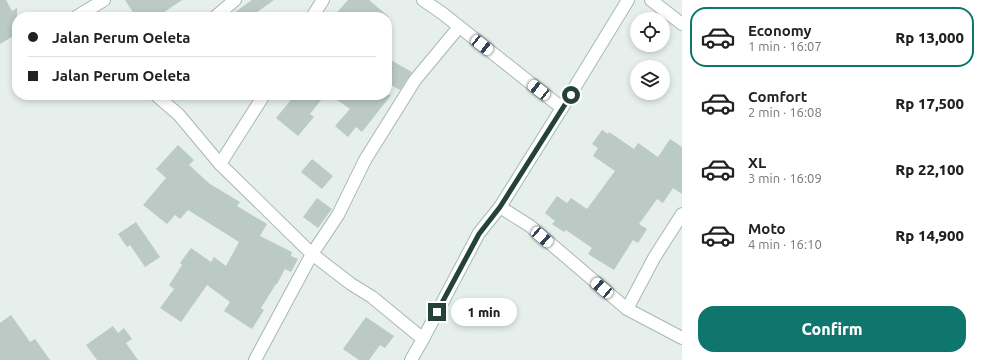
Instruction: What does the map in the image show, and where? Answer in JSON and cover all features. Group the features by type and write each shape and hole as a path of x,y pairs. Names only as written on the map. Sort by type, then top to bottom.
{"street":[{"path":"84,12 104,0"},
{"path":"221,12 235,0"},
{"path":"315,12 323,0"},
{"path":"423,0 562,108"},
{"path":"411,360 479,234 500,207 628,0"},
{"path":"651,0 682,24"},
{"path":"255,360 312,254 338,215 365,160 416,80 459,28"},
{"path":"162,100 179,115 220,164 312,254 351,284 372,297 423,339"},
{"path":"220,164 261,100"},
{"path":"500,207 530,226 627,309 682,338"},
{"path":"627,309 654,258 682,214"}],"building":[{"path":"0,0 6,0 12,11 17,8 17,12 12,12 12,37 0,44"},
{"path":"125,0 182,0 164,12 133,12"},
{"path":"252,0 274,0 257,12 235,12"},
{"path":"348,0 369,0 383,12 337,12"},
{"path":"392,61 412,72 400,90 392,86"},
{"path":"291,100 321,100 310,114 314,117 298,136 276,118"},
{"path":"337,100 387,100 362,132 356,127 348,137 335,126 350,109"},
{"path":"602,130 608,134 609,132 634,149 638,143 658,157 670,139 682,147 682,194 673,188 663,203 657,199 639,224 647,229 638,243 633,240 614,270 588,254 592,248 566,230 564,232 552,224 555,221 545,213 557,196 567,203 571,198 587,209 615,171 593,156 598,148 592,144"},
{"path":"178,145 194,160 189,165 210,184 240,202 237,206 267,224 260,236 292,252 291,256 298,259 291,272 285,269 261,308 264,310 252,329 224,311 230,302 207,285 181,322 160,308 174,289 169,285 182,265 180,263 191,248 211,262 214,257 226,266 239,242 188,210 180,219 175,215 167,224 143,205 166,178 156,169"},
{"path":"312,159 333,176 322,189 301,172"},
{"path":"317,198 332,209 318,228 303,217"},
{"path":"136,222 160,257 145,267 130,245 127,247 118,234"},
{"path":"11,315 30,342 35,339 50,360 0,360 0,323"},
{"path":"366,317 394,336 385,348 380,345 369,360 359,360 343,349"},
{"path":"113,326 118,333 124,328 132,339 126,343 138,360 97,360 86,345"}],"route":[{"path":"437,312 479,234 500,207 571,95"}]}
